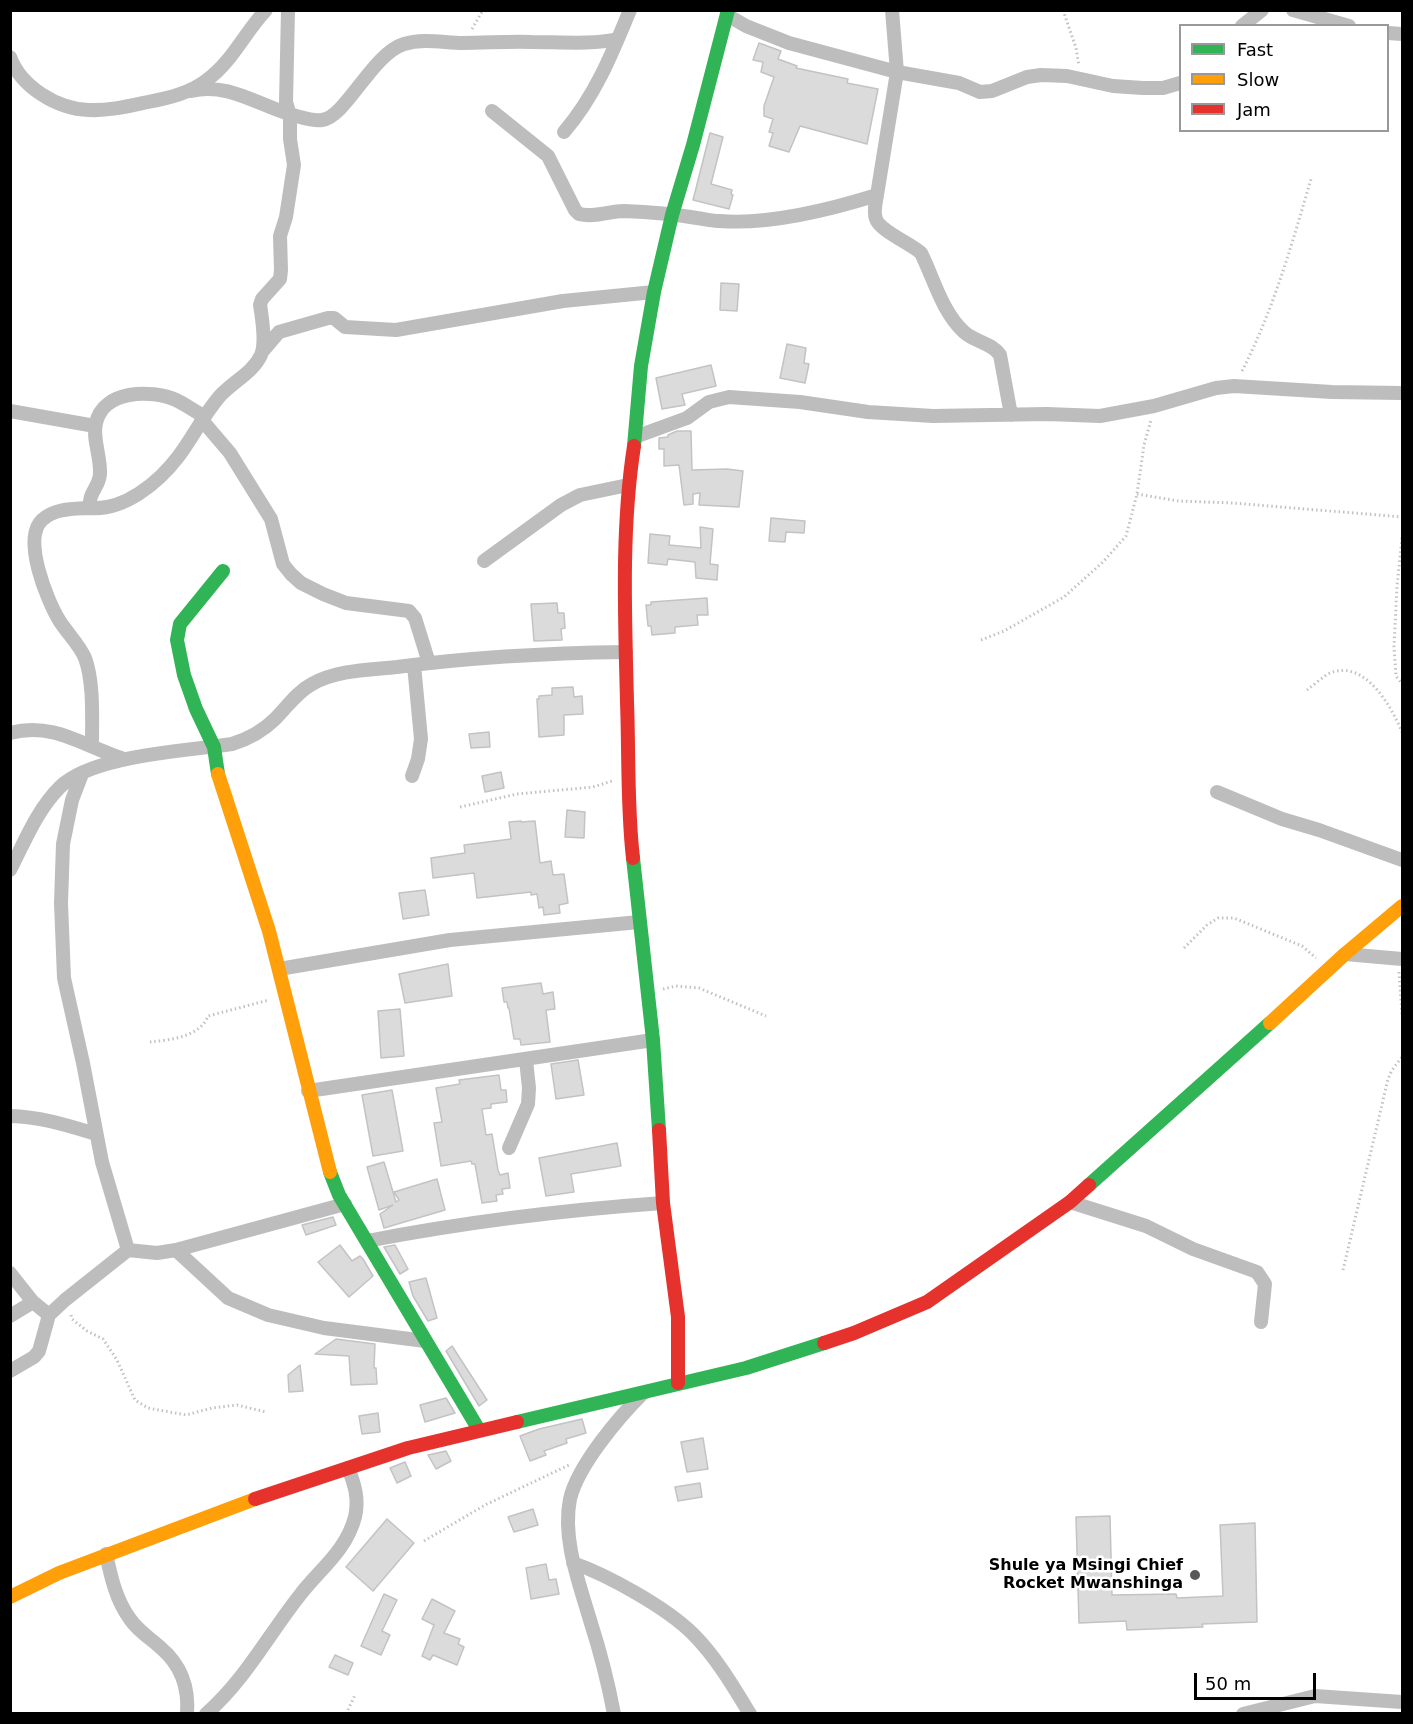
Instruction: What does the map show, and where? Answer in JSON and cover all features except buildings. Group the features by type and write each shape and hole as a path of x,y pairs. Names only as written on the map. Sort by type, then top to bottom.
{"street":[{"path":"191,91 223,66 249,29 266,10"},
{"path":"262,352 260,305 262,299 280,279 282,270 280,236 292,189 294,165 286,90 288,10"},
{"path":"564,132 590,98 613,52 630,10"},
{"path":"892,10 897,72 877,195 875,214 877,222 921,253 949,314 965,333 985,343 1000,355 1011,415"},
{"path":"1244,24 1262,10"},
{"path":"1293,10 1342,24"},
{"path":"678,1383 678,1317 663,1203 649,992 631,839 626,652 628,485 635,438 641,366 654,292 672,215 728,13 746,26 789,43 897,72 959,83 984,92 1034,76 1067,76 1113,86 1143,88 1163,88 1179,83"},
{"path":"10,57 27,84 58,102 74,108 88,110 121,108 204,87 226,90 290,115 315,120 327,119 347,100 383,58 403,44 425,41 598,42 618,39"},
{"path":"492,111 548,156 579,214 595,215 624,211 719,221 792,217 850,204 877,195"},
{"path":"92,745 90,684 85,659 56,615 38,568 34,548 38,525 48,516 69,509 117,506 156,479 178,458 202,418 226,390 256,363 279,332 331,317 342,326 349,328 396,330 563,301 654,292"},
{"path":"635,438 687,417 709,402 729,397 800,402 868,412 933,416 1047,414 1100,416 1154,406 1216,388 1234,386 1332,392 1402,393"},
{"path":"90,508 89,497 100,476 95,426 102,409 118,399 140,394 175,399 202,418 230,453 271,519 283,564 291,574 301,583 316,591 346,603 409,611 415,618 429,663"},
{"path":"10,411 95,426"},
{"path":"484,561 580,495 628,485"},
{"path":"223,571 180,624 177,640 188,688 214,747 218,776 254,880 332,1179 479,1430"},
{"path":"10,870 34,823 62,785 99,766 245,740 258,732 312,684 356,671 414,664 543,654 626,652"},
{"path":"412,776 418,759 421,739 414,664"},
{"path":"10,733 32,730 52,732 92,745 110,755 126,760"},
{"path":"82,774 72,800 63,844 62,959 102,1162 128,1250"},
{"path":"1216,792 1282,819 1402,860"},
{"path":"10,1597 59,1573 236,1505 408,1448 746,1368 854,1333 927,1302 1070,1202 1242,1050 1345,954 1402,906"},
{"path":"279,969 450,940 639,922"},
{"path":"1345,954 1400,959"},
{"path":"308,1091 653,1041"},
{"path":"510,1148 528,1104 526,1060"},
{"path":"10,1116 57,1121 96,1134"},
{"path":"1070,1202 1146,1226 1193,1249 1257,1272 1265,1284 1261,1322"},
{"path":"367,1241 482,1221 663,1203"},
{"path":"10,1371 34,1357 39,1351 48,1315 128,1250 157,1253 176,1250 345,1204"},
{"path":"176,1250 228,1298 268,1315 324,1328 425,1341"},
{"path":"10,1274 33,1302 48,1315"},
{"path":"10,1316 33,1302"},
{"path":"614,1713 601,1657 573,1563 569,1534 571,1497 583,1470 608,1433 643,1394"},
{"path":"206,1713 233,1687 300,1595 346,1541 355,1517 357,1502 356,1488 348,1468"},
{"path":"106,1554 113,1583 129,1618 172,1658 179,1669 187,1692 187,1713"},
{"path":"573,1563 596,1572 678,1621 706,1648 750,1713"},
{"path":"1243,1713 1315,1696 1402,1702"}],"path":[{"path":"1063,10 1076,48 1082,79"},
{"path":"1234,386 1253,350 1268,311 1311,179"},
{"path":"981,640 1004,631 1064,597 1103,562 1126,536 1137,494 1144,445 1154,406"},
{"path":"1137,494 1179,501 1233,503 1402,517"},
{"path":"1402,538 1394,647 1396,676 1402,684"},
{"path":"1307,690 1328,674 1342,670 1354,673 1372,685 1393,713 1402,732"},
{"path":"460,807 517,794 592,786 628,777"},
{"path":"1184,948 1207,925 1218,918 1234,918 1302,946 1328,970"},
{"path":"1400,959 1402,1014"},
{"path":"649,992 676,986 699,988 766,1016"},
{"path":"150,1042 169,1040 194,1032 205,1024 208,1016 286,997"},
{"path":"1343,1270 1388,1079 1402,1057"},
{"path":"64,1300 72,1319 87,1331 103,1339 117,1360 135,1400 148,1408 186,1415 212,1408 237,1405 266,1412"},
{"path":"424,1541 493,1501 593,1455"},
{"path":"346,1713 355,1695"}],"traffic: fast":[{"path":"634,446 641,366 654,292 672,215 693,145 728,10"},
{"path":"218,774 214,747 196,709 184,675 177,640 180,624 223,571"},
{"path":"633,858 653,1040 659,1130"},
{"path":"1089,1185 1270,1023"},
{"path":"330,1172 339,1195 479,1430"},
{"path":"517,1422 746,1368 824,1343"}],"traffic: slow":[{"path":"218,774 269,931 330,1172"},
{"path":"1270,1023 1345,954 1402,906"},
{"path":"10,1597 59,1573 255,1499"}],"traffic: jam":[{"path":"633,858 629,800 625,574 627,509 634,446"},
{"path":"659,1130 663,1203 678,1317 678,1383"},
{"path":"824,1343 854,1333 927,1302 1070,1202 1089,1185"},
{"path":"255,1499 408,1448 517,1422"}],"place":[{"name":"Shule ya Msingi Chief Rocket Mwanshinga","path":"1195,1575"}]}
